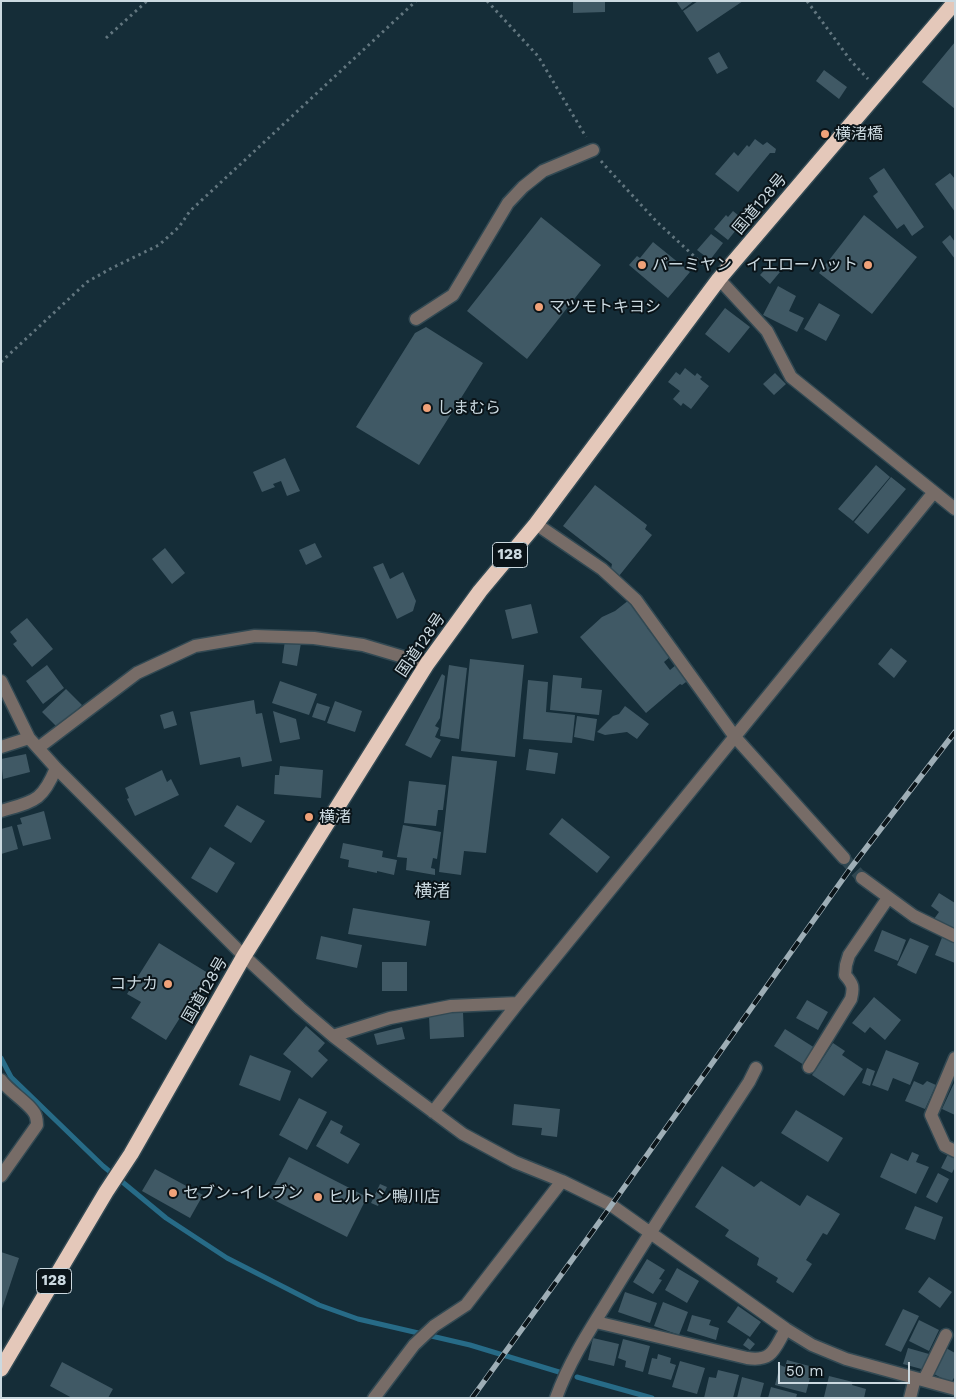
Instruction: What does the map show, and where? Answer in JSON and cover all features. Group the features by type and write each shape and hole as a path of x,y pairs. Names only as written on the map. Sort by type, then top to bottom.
{"highway":[{"name":"国道128号","path":"1,1369 130,1154 244,956 427,664 480,591 536,524 719,279 955,2"}],"street":[{"path":"416,318 453,295 508,203 523,187 543,171 593,150"},
{"path":"719,279 768,331 790,377 955,509"},
{"path":"433,1112 518,1003 934,492"},
{"path":"536,524 602,569 636,600 735,737 844,858"},
{"path":"1,747 34,743 137,673 195,646 254,636 314,638 364,645 427,664"},
{"path":"1,681 34,743 56,768 244,956 333,1036 433,1112 463,1134 515,1162 562,1181 611,1205 786,1329 812,1345 846,1359 955,1389"},
{"path":"1,810 32,801 43,793 56,768"},
{"path":"862,878 914,916 955,936"},
{"path":"809,1067 851,999 854,989 851,981 845,974 849,955 888,898"},
{"path":"333,1036 390,1018 450,1006 518,1003"},
{"path":"955,1058 930,1115 945,1146 955,1150"},
{"path":"556,1398 570,1365 596,1322 749,1082 756,1068"},
{"path":"1,1080 5,1086 31,1109 36,1116 37,1125 1,1176"},
{"path":"374,1398 414,1344 434,1326 466,1305 562,1181"},
{"path":"596,1322 758,1360 772,1352 786,1329"},
{"path":"910,1398 946,1336"}],"path":[{"path":"106,38 147,1"},
{"path":"1,362 87,282 159,244 179,227 190,211 416,1"},
{"path":"487,1 538,56 593,150 608,169 657,222 719,279"},
{"path":"807,1 851,61 879,91"}],"building":[{"path":"573,1 605,1 605,12 573,13"},
{"path":"676,1 694,1 682,10"},
{"path":"698,1 743,1 697,32 683,11"},
{"path":"955,42 955,109 922,82"},
{"path":"719,52 728,68 717,74 708,58"},
{"path":"824,70 847,87 839,99 816,81"},
{"path":"755,139 763,145 767,142 776,149 775,153 770,153 738,192 715,174 734,152 738,156"},
{"path":"884,168 924,227 912,236 904,224 897,229 873,196 878,192 869,178"},
{"path":"950,173 955,179 955,212 935,184"},
{"path":"733,211 744,220 728,240 714,229 726,215 728,217"},
{"name":"イエローハット","path":"864,215 917,257 872,314 819,273"},
{"path":"541,217 601,265 527,359 467,311"},
{"path":"711,234 723,243 710,260 697,250"},
{"path":"950,235 955,242 955,259 942,242"},
{"path":"653,242 690,272 668,298 629,265 637,256 640,258"},
{"path":"770,264 780,272 770,284 760,275"},
{"path":"778,286 796,296 789,311 804,318 797,332 763,315"},
{"path":"819,303 840,315 826,341 804,329"},
{"path":"725,308 750,327 729,353 705,334"},
{"path":"426,327 483,363 419,465 356,427 415,333"},
{"path":"685,368 695,376 697,373 702,377 700,379 709,386 691,409 683,403 681,406 673,399 680,391 668,382 676,372 680,375"},
{"path":"775,373 786,384 774,395 763,384"},
{"path":"285,458 300,491 287,496 281,481 273,484 275,487 262,492 253,472"},
{"path":"876,465 890,477 853,521 838,509"},
{"path":"891,477 906,489 868,534 854,522"},
{"path":"595,485 647,525 645,529 652,535 619,576 611,569 612,564 563,526"},
{"path":"315,543 322,557 306,565 299,550"},
{"path":"165,548 185,573 172,584 152,559"},
{"path":"383,563 390,579 403,572 416,601 413,611 397,619 373,567"},
{"path":"629,600 651,625 647,628 671,656 664,662 670,670 677,664 690,679 682,685 680,684 646,713 580,637 602,617 615,611"},
{"path":"531,604 538,633 512,639 505,610"},
{"path":"27,618 53,649 32,667 13,644 17,641 10,632"},
{"path":"285,640 301,643 297,666 282,663"},
{"path":"891,648 907,661 894,678 878,664"},
{"path":"470,659 524,665 515,757 461,751"},
{"path":"47,665 64,688 43,704 26,681"},
{"path":"449,665 467,668 459,739 440,736"},
{"path":"442,674 445,676 440,718 435,726 439,728 435,737 441,740 431,758 405,745"},
{"path":"553,675 582,678 581,688 602,690 599,715 550,710"},
{"path":"528,680 548,682 546,712 575,715 572,743 523,739"},
{"path":"280,681 317,694 309,715 272,703"},
{"path":"66,689 82,705 58,728 42,712"},
{"path":"254,700 256,714 262,713 272,761 242,767 240,757 200,765 190,712"},
{"path":"335,701 362,711 355,732 327,723"},
{"path":"317,703 330,707 325,721 312,717"},
{"path":"625,706 649,724 637,739 627,732 605,735 597,732 613,716 619,714"},
{"path":"173,711 177,725 164,729 160,715"},
{"path":"273,711 296,719 300,739 280,743"},
{"path":"577,716 597,719 594,741 574,737"},
{"path":"529,749 558,753 555,774 526,770"},
{"path":"26,754 30,772 3,779 1,759"},
{"path":"452,756 497,761 486,853 464,851 461,875 439,872"},
{"path":"280,766 323,770 321,798 274,794 275,775 279,775"},
{"path":"162,770 167,782 171,779 179,795 135,816 127,799 129,798 125,788"},
{"path":"409,781 446,785 443,810 438,810 436,826 404,823"},
{"path":"237,805 265,821 251,843 224,826"},
{"path":"44,811 51,839 23,846 17,825 22,824 20,818"},
{"path":"562,818 610,857 597,873 549,834"},
{"path":"403,825 441,832 437,859 433,858 431,868 435,869 435,875 406,870 407,858 397,857"},
{"path":"12,826 18,849 1,854 1,829"},
{"path":"343,843 383,851 382,857 397,860 394,875 348,867 349,860 340,858"},
{"path":"210,847 235,863 217,893 191,878"},
{"path":"939,893 955,903 955,933 934,919 939,912 931,906"},
{"path":"353,908 430,921 426,946 348,934"},
{"path":"882,930 906,940 898,961 874,951"},
{"path":"943,935 955,940 955,963 935,955"},
{"path":"321,936 362,945 357,968 316,959"},
{"path":"910,938 929,946 916,974 897,965"},
{"name":"コナカ","path":"159,943 208,973 166,1040 131,1018 141,1002 127,994"},
{"path":"382,962 407,962 407,991 382,991"},
{"path":"874,997 901,1020 885,1040 870,1027 865,1033 852,1023"},
{"path":"807,1000 828,1012 818,1030 796,1018"},
{"path":"463,1012 464,1037 430,1039 429,1015 432,1013"},
{"path":"306,1026 325,1043 318,1051 328,1060 312,1078 283,1054"},
{"path":"402,1027 405,1039 377,1045 374,1034"},
{"path":"785,1029 815,1048 804,1065 774,1046"},
{"path":"833,1043 845,1051 842,1055 863,1069 844,1096 812,1075"},
{"path":"886,1050 919,1063 910,1085 893,1078 888,1091 872,1085"},
{"path":"250,1055 291,1071 280,1101 239,1085"},
{"path":"867,1068 875,1071 870,1086 862,1083"},
{"path":"914,1081 923,1085 927,1081 936,1085 925,1109 905,1101"},
{"path":"955,1081 955,1115 942,1109"},
{"path":"299,1098 327,1112 307,1150 279,1135"},
{"path":"514,1104 560,1109 557,1137 541,1135 542,1128 512,1125"},
{"path":"796,1110 843,1138 828,1162 781,1133"},
{"path":"331,1120 343,1126 340,1133 360,1144 348,1164 316,1146"},
{"path":"912,1152 919,1155 916,1162 929,1167 916,1194 880,1177 891,1153 908,1161"},
{"path":"948,1154 955,1157 955,1167 952,1173 941,1168"},
{"name":"ヒルトン鴨川店","path":"289,1157 367,1197 347,1237 268,1197"},
{"path":"722,1166 754,1187 761,1181 800,1206 807,1195 840,1214 827,1235 823,1233 806,1260 812,1264 793,1293 776,1282 778,1278 757,1265 759,1258 725,1236 729,1230 695,1207"},
{"name":"セブン-イレブン","path":"155,1169 203,1195 190,1218 142,1191"},
{"path":"938,1173 949,1179 937,1203 926,1197"},
{"path":"380,1184 387,1187 378,1206 371,1203"},
{"path":"915,1206 943,1217 935,1240 905,1229"},
{"path":"1,1252 19,1258 2,1309 1,1309"},
{"path":"647,1259 665,1270 659,1279 662,1280 653,1294 633,1282"},
{"path":"677,1268 699,1281 687,1303 665,1290"},
{"path":"929,1277 952,1292 940,1308 918,1292"},
{"path":"625,1292 657,1303 650,1323 618,1312"},
{"path":"663,1302 688,1312 679,1335 654,1326"},
{"path":"738,1306 761,1322 750,1337 727,1322"},
{"path":"903,1309 919,1316 901,1352 885,1345"},
{"path":"692,1315 711,1320 709,1325 719,1328 716,1340 687,1331"},
{"path":"919,1320 939,1330 929,1351 909,1341"},
{"path":"593,1338 619,1344 614,1366 588,1360"},
{"path":"748,1338 755,1344 750,1350 743,1345"},
{"path":"623,1339 650,1346 643,1372 625,1367 626,1361 618,1358"},
{"path":"908,1348 929,1354 925,1370 903,1364"},
{"path":"946,1348 955,1353 955,1376 951,1383 932,1373"},
{"path":"658,1354 671,1358 670,1363 676,1365 671,1380 648,1374 652,1358 657,1359"},
{"path":"787,1360 813,1367 806,1393 775,1385 780,1365 785,1367"},
{"path":"680,1361 705,1368 697,1394 672,1387"},
{"path":"62,1362 113,1389 108,1398 72,1398 50,1386"},
{"path":"718,1370 739,1375 733,1398 704,1398 709,1377 716,1378"},
{"path":"829,1376 853,1382 852,1385 866,1389 864,1398 824,1397"},
{"path":"742,1377 764,1383 760,1398 737,1398"},
{"path":"771,1387 797,1394 796,1398 768,1398"}],"waterway":[{"path":"1,1058 11,1077 103,1166 166,1218 227,1258 319,1305 358,1319 470,1345 559,1372"},
{"path":"577,1377 652,1398"}],"tunnel":[{"path":"844,858 862,878"}],"railway":[{"path":"472,1398 850,869 955,732"}],"place":[{"name":"横渚橋","path":"825,134"},
{"name":"バーミヤン","path":"642,265"},
{"name":"イエローハット","path":"868,265"},
{"name":"マツモトキヨシ","path":"539,307"},
{"name":"しまむら","path":"427,408"},
{"name":"横渚","path":"309,817"},
{"name":"コナカ","path":"168,984"},
{"name":"セブン-イレブン","path":"173,1193"},
{"name":"ヒルトン鴨川店","path":"318,1197"}],"district":[{"name":"横渚","path":"432,892"}]}
